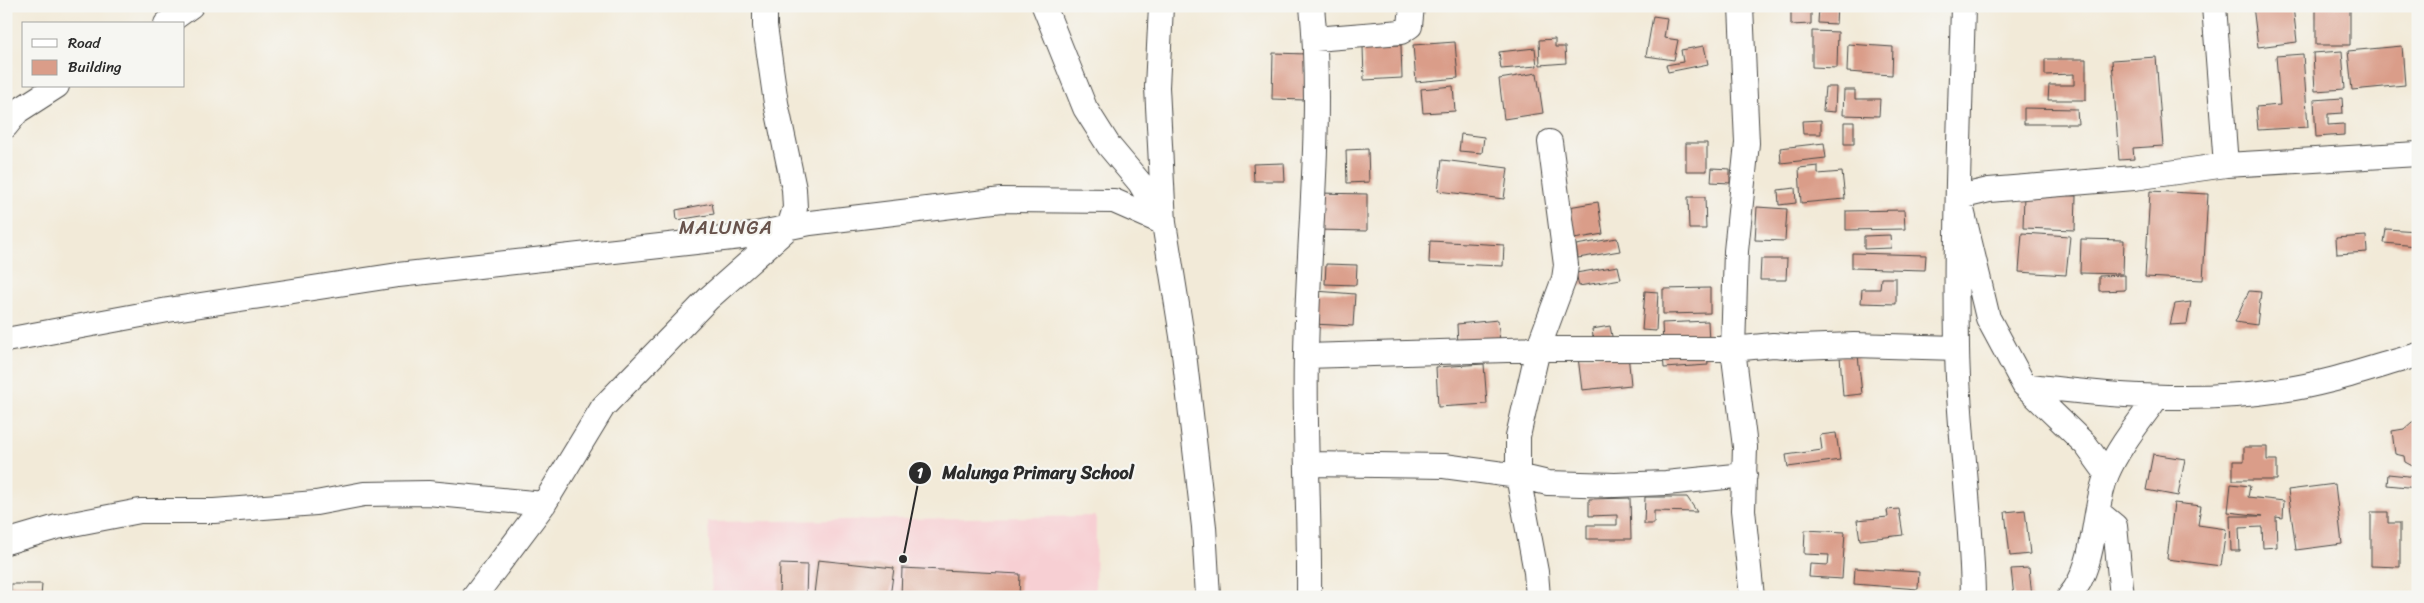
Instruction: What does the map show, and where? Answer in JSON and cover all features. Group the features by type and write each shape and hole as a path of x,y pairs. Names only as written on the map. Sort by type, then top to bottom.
{"street":[{"path":"169,22 192,6"},
{"path":"474,597 544,504 604,407 709,298 789,227 795,208 794,188 776,103 765,26 765,6"},
{"path":"1044,6 1085,108 1109,146 1140,183 1164,223"},
{"path":"1162,6 1157,87 1164,223 1183,345 1204,527 1208,597"},
{"path":"1309,597 1306,356 1315,112 1315,38 1312,6"},
{"path":"1315,38 1401,32 1410,26 1412,6"},
{"path":"1741,6 1747,144 1736,251 1733,349 1745,447 1742,510 1752,597"},
{"path":"1963,6 1957,348 1960,412 1972,552 1973,597"},
{"path":"2214,6 2226,165"},
{"path":"6,126 18,111 54,88"},
{"path":"1538,597 1536,572 1518,476 1518,436 1538,349 1564,279 1566,265 1550,142"},
{"path":"1959,197 1989,190 2134,178 2226,165 2418,154"},
{"path":"1959,197 1988,318 2024,384 2086,445 2107,474"},
{"path":"6,340 168,310 398,275 741,237 789,227 1002,200 1114,201 1164,223"},
{"path":"1306,356 1538,349 1733,349 1773,345 1799,347 1854,345 1957,348"},
{"path":"2024,384 2086,393 2157,397 2208,397 2306,386 2418,355"},
{"path":"2069,597 2083,575 2107,474 2124,443 2157,397"},
{"path":"1308,464 1444,466 1518,476 1548,483 1666,483 1745,476"},
{"path":"6,542 57,527 140,511 214,511 316,503 364,494 428,493 544,504"},
{"path":"2098,512 2115,526 2122,597"}],"shaded area":[{"path":"1096,516 1095,597 712,597 708,522"}],"building":[{"path":"1819,6 1837,6 1836,24 1818,23"},
{"path":"2253,6 2293,6 2297,42 2258,47"},
{"path":"2316,6 2350,6 2350,45 2316,45"},
{"path":"1811,10 1811,24 1791,25 1791,11"},
{"path":"1653,16 1667,18 1664,38 1678,40 1674,60 1646,56"},
{"path":"1812,31 1838,32 1837,68 1812,67"},
{"path":"1555,39 1555,47 1565,47 1566,63 1540,65 1539,40"},
{"path":"1455,42 1458,78 1416,82 1413,45"},
{"path":"1848,44 1893,47 1892,75 1847,72"},
{"path":"1401,45 1402,78 1364,80 1363,46"},
{"path":"1704,46 1708,64 1668,72 1666,65 1683,62 1681,50"},
{"path":"2402,46 2405,85 2352,90 2348,51"},
{"path":"1535,48 1537,66 1501,69 1499,52"},
{"path":"2342,51 2345,89 2315,91 2313,53"},
{"path":"1273,53 1307,54 1305,100 1272,99"},
{"path":"2303,54 2308,127 2258,130 2256,107 2280,105 2276,56"},
{"path":"2156,57 2163,146 2133,148 2134,159 2119,160 2112,60"},
{"path":"2045,59 2086,59 2086,100 2048,100 2049,85 2074,85 2074,74 2045,75"},
{"path":"1537,73 1543,113 1504,119 1499,79"},
{"path":"1453,86 1455,111 1423,113 1421,89"},
{"path":"1825,87 1836,87 1835,112 1823,111"},
{"path":"1844,90 1855,90 1855,99 1880,99 1879,116 1843,115"},
{"path":"2342,98 2343,113 2328,114 2328,125 2344,124 2344,135 2316,137 2314,100"},
{"path":"2024,108 2077,109 2078,124 2024,124"},
{"path":"1821,120 1821,134 1803,134 1802,121"},
{"path":"1844,122 1854,122 1854,144 1844,144"},
{"path":"1461,134 1484,137 1482,153 1459,151"},
{"path":"1686,143 1707,143 1707,171 1686,171"},
{"path":"1824,143 1826,158 1781,163 1780,148"},
{"path":"1368,149 1369,182 1347,183 1346,150"},
{"path":"1442,160 1508,168 1504,199 1438,191"},
{"path":"1284,163 1285,181 1254,181 1253,164"},
{"path":"1818,166 1818,174 1842,172 1845,199 1801,203 1799,168"},
{"path":"1712,168 1730,169 1730,183 1711,182"},
{"path":"1795,188 1796,203 1779,205 1778,190"},
{"path":"2150,191 2208,194 2203,280 2145,277"},
{"path":"1318,193 1367,194 1367,231 1317,230"},
{"path":"2024,194 2076,196 2075,230 2023,228"},
{"path":"1688,197 1705,197 1706,229 1689,229"},
{"path":"1598,202 1603,234 1568,240 1563,208"},
{"path":"712,203 714,214 677,220 676,210"},
{"path":"1757,207 1787,209 1785,241 1755,240"},
{"path":"1904,210 1905,229 1846,230 1846,211"},
{"path":"2386,229 2418,231 2417,246 2384,243"},
{"path":"2022,233 2070,236 2066,275 2019,272"},
{"path":"1890,235 1891,248 1864,249 1864,236"},
{"path":"2366,236 2367,252 2337,254 2336,238"},
{"path":"1617,238 1620,251 1578,258 1576,245"},
{"path":"2081,239 2124,240 2123,274 2080,273"},
{"path":"1430,241 1504,245 1503,266 1429,263"},
{"path":"1852,253 1926,255 1925,270 1852,268"},
{"path":"1761,259 1787,259 1786,280 1760,280"},
{"path":"1326,264 1357,265 1356,285 1325,284"},
{"path":"1618,266 1621,279 1579,286 1576,273"},
{"path":"2125,275 2125,290 2099,291 2099,276"},
{"path":"1881,278 1896,278 1896,304 1861,303 1862,289 1880,289"},
{"path":"1710,288 1710,313 1663,314 1663,289"},
{"path":"1316,291 1355,294 1353,326 1313,324"},
{"path":"1645,291 1658,292 1656,331 1642,330"},
{"path":"2249,291 2261,292 2257,325 2235,322"},
{"path":"2191,302 2187,324 2170,325 2175,304"},
{"path":"1498,320 1500,343 1458,347 1457,324"},
{"path":"1708,321 1709,343 1663,345 1662,323"},
{"path":"1610,326 1613,341 1594,344 1592,329"},
{"path":"1707,351 1708,365 1664,368 1663,354"},
{"path":"1628,353 1631,385 1582,390 1578,357"},
{"path":"1858,355 1862,394 1843,396 1840,356"},
{"path":"1484,364 1487,404 1438,407 1436,367"},
{"path":"2418,421 2418,469 2405,462 2404,456 2395,454 2392,431 2404,429 2412,422"},
{"path":"1836,433 1840,460 1788,467 1786,455 1822,450 1820,435"},
{"path":"2244,447 2267,447 2267,460 2277,460 2277,480 2233,480 2233,461 2244,461"},
{"path":"2153,454 2185,459 2178,496 2146,490"},
{"path":"2388,474 2418,477 2418,488 2387,485"},
{"path":"2231,484 2250,486 2248,497 2284,501 2283,518 2276,517 2277,547 2263,548 2262,527 2239,528 2240,551 2231,551 2230,516 2263,516 2228,512"},
{"path":"2335,484 2342,544 2296,550 2288,490"},
{"path":"1645,497 1687,497 1697,512 1654,511 1654,524 1644,524"},
{"path":"1630,498 1631,539 1587,539 1587,525 1617,525 1617,515 1589,516 1589,499"},
{"path":"2174,503 2201,506 2198,525 2226,529 2221,566 2167,559"},
{"path":"1899,509 1903,535 1860,540 1857,520 1888,517 1887,510"},
{"path":"2025,510 2030,554 2010,556 2005,512"},
{"path":"2371,512 2388,512 2388,523 2400,523 2400,567 2371,566"},
{"path":"1805,530 1845,532 1842,579 1809,577 1810,564 1828,565 1829,555 1804,554"},
{"path":"818,560 894,568 890,597 844,597 814,594"},
{"path":"780,564 807,565 806,597 779,597"},
{"path":"902,568 1020,574 1019,597 901,597"},
{"path":"1855,568 1919,572 1918,589 1854,584"},
{"path":"2029,568 2032,597 2014,597 2011,569"},
{"path":"11,584 42,584 41,597 11,597"}],"place":[{"name":"Malunga Primary School","path":"903,559"}],"district":[{"name":"MALUNGA","path":"726,227"}]}
